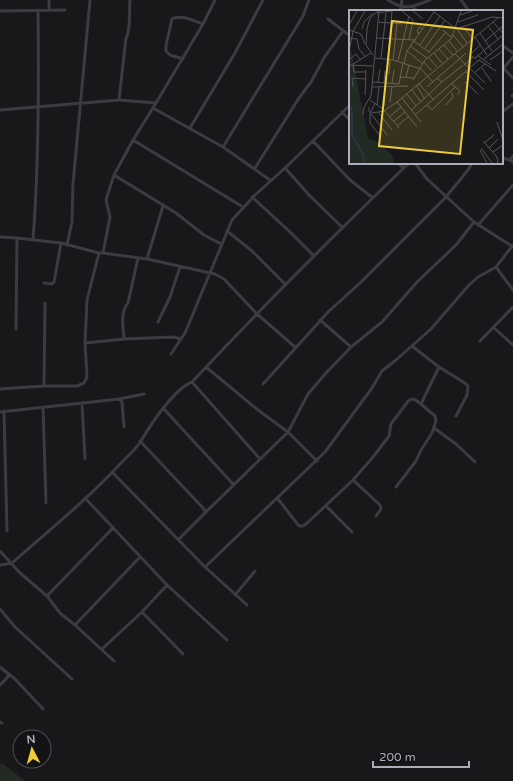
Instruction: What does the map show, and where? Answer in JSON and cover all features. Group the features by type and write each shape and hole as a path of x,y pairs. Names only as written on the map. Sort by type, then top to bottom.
{"street":[{"path":"49,0 49,10"},
{"path":"67,245 72,222 73,184 89,27 88,15 90,0"},
{"path":"119,100 126,38 129,29 128,21 130,0"},
{"path":"103,253 110,217 106,200 114,176 133,140 203,24 215,0"},
{"path":"190,128 263,0"},
{"path":"223,147 303,16 309,0"},
{"path":"388,0 401,7 414,6 430,0"},
{"path":"400,10 402,0"},
{"path":"461,0 468,10"},
{"path":"414,6 417,10"},
{"path":"0,10 65,10"},
{"path":"33,240 37,190 40,106 38,10"},
{"path":"182,59 170,55 166,51 172,19 176,17 184,18 203,24"},
{"path":"328,19 349,35"},
{"path":"254,168 299,98 312,82 324,58 343,31"},
{"path":"503,46 513,53"},
{"path":"503,68 513,57"},
{"path":"503,70 513,78"},
{"path":"0,110 119,100 156,103"},
{"path":"503,111 513,104"},
{"path":"172,354 185,333 232,220 252,197 285,168 349,106"},
{"path":"153,108 223,147 270,180"},
{"path":"342,112 349,119"},
{"path":"133,140 242,207"},
{"path":"313,141 350,180 373,198"},
{"path":"512,161 513,156"},
{"path":"398,164 404,168"},
{"path":"0,565 12,563 112,472 140,442 143,434 163,408 185,385 192,382 314,256 407,164"},
{"path":"205,567 326,452 372,388 382,371 431,328 469,285 478,277 496,267 513,246 474,222 427,179 416,164"},
{"path":"263,384 320,320 359,284 446,197 471,164"},
{"path":"285,168 310,196 343,228"},
{"path":"114,176 176,213 204,235 221,244"},
{"path":"478,225 513,185"},
{"path":"252,197 314,256"},
{"path":"147,259 163,206"},
{"path":"180,540 233,484 288,432 308,394 326,373 351,347 382,322 418,281 456,244 474,222"},
{"path":"227,231 252,251 286,285"},
{"path":"0,237 61,243 99,253 147,259 220,276 257,314 295,347"},
{"path":"16,329 17,238"},
{"path":"44,283 52,284 54,282 61,243"},
{"path":"0,390 44,386 77,386 84,383 87,377 85,343 87,300 99,253"},
{"path":"124,339 124,307 128,303 138,258"},
{"path":"158,322 170,297 180,267"},
{"path":"496,267 513,290"},
{"path":"44,386 45,303"},
{"path":"480,341 513,307"},
{"path":"320,320 351,347"},
{"path":"494,328 513,345"},
{"path":"85,343 124,339 181,339"},
{"path":"412,346 439,367 468,386 467,395 456,416"},
{"path":"206,367 258,410 288,432 317,461"},
{"path":"421,404 439,367"},
{"path":"192,382 260,459"},
{"path":"7,531 2,412 119,399 144,394"},
{"path":"119,399 122,402 124,427"},
{"path":"278,499 299,526 303,526 353,480 389,436 391,424 409,400 414,399 435,416 436,421 432,433 416,461 396,487"},
{"path":"82,403 85,459"},
{"path":"43,407 46,503"},
{"path":"163,408 233,484"},
{"path":"434,428 456,444 475,462"},
{"path":"140,442 206,512"},
{"path":"112,472 205,567 246,605"},
{"path":"353,480 380,505 381,509 376,516"},
{"path":"85,498 167,585 227,640"},
{"path":"326,506 352,532"},
{"path":"47,596 113,528"},
{"path":"0,551 12,563 18,572 47,596 60,613 114,661"},
{"path":"75,625 140,557"},
{"path":"235,595 255,571"},
{"path":"102,649 142,612 167,585"},
{"path":"0,609 5,617 24,636 72,679"},
{"path":"142,612 183,654"},
{"path":"0,667 15,679 43,709"},
{"path":"0,685 9,675"}],"shaded area":[{"path":"0,764 3,764 25,781 0,781"}]}
